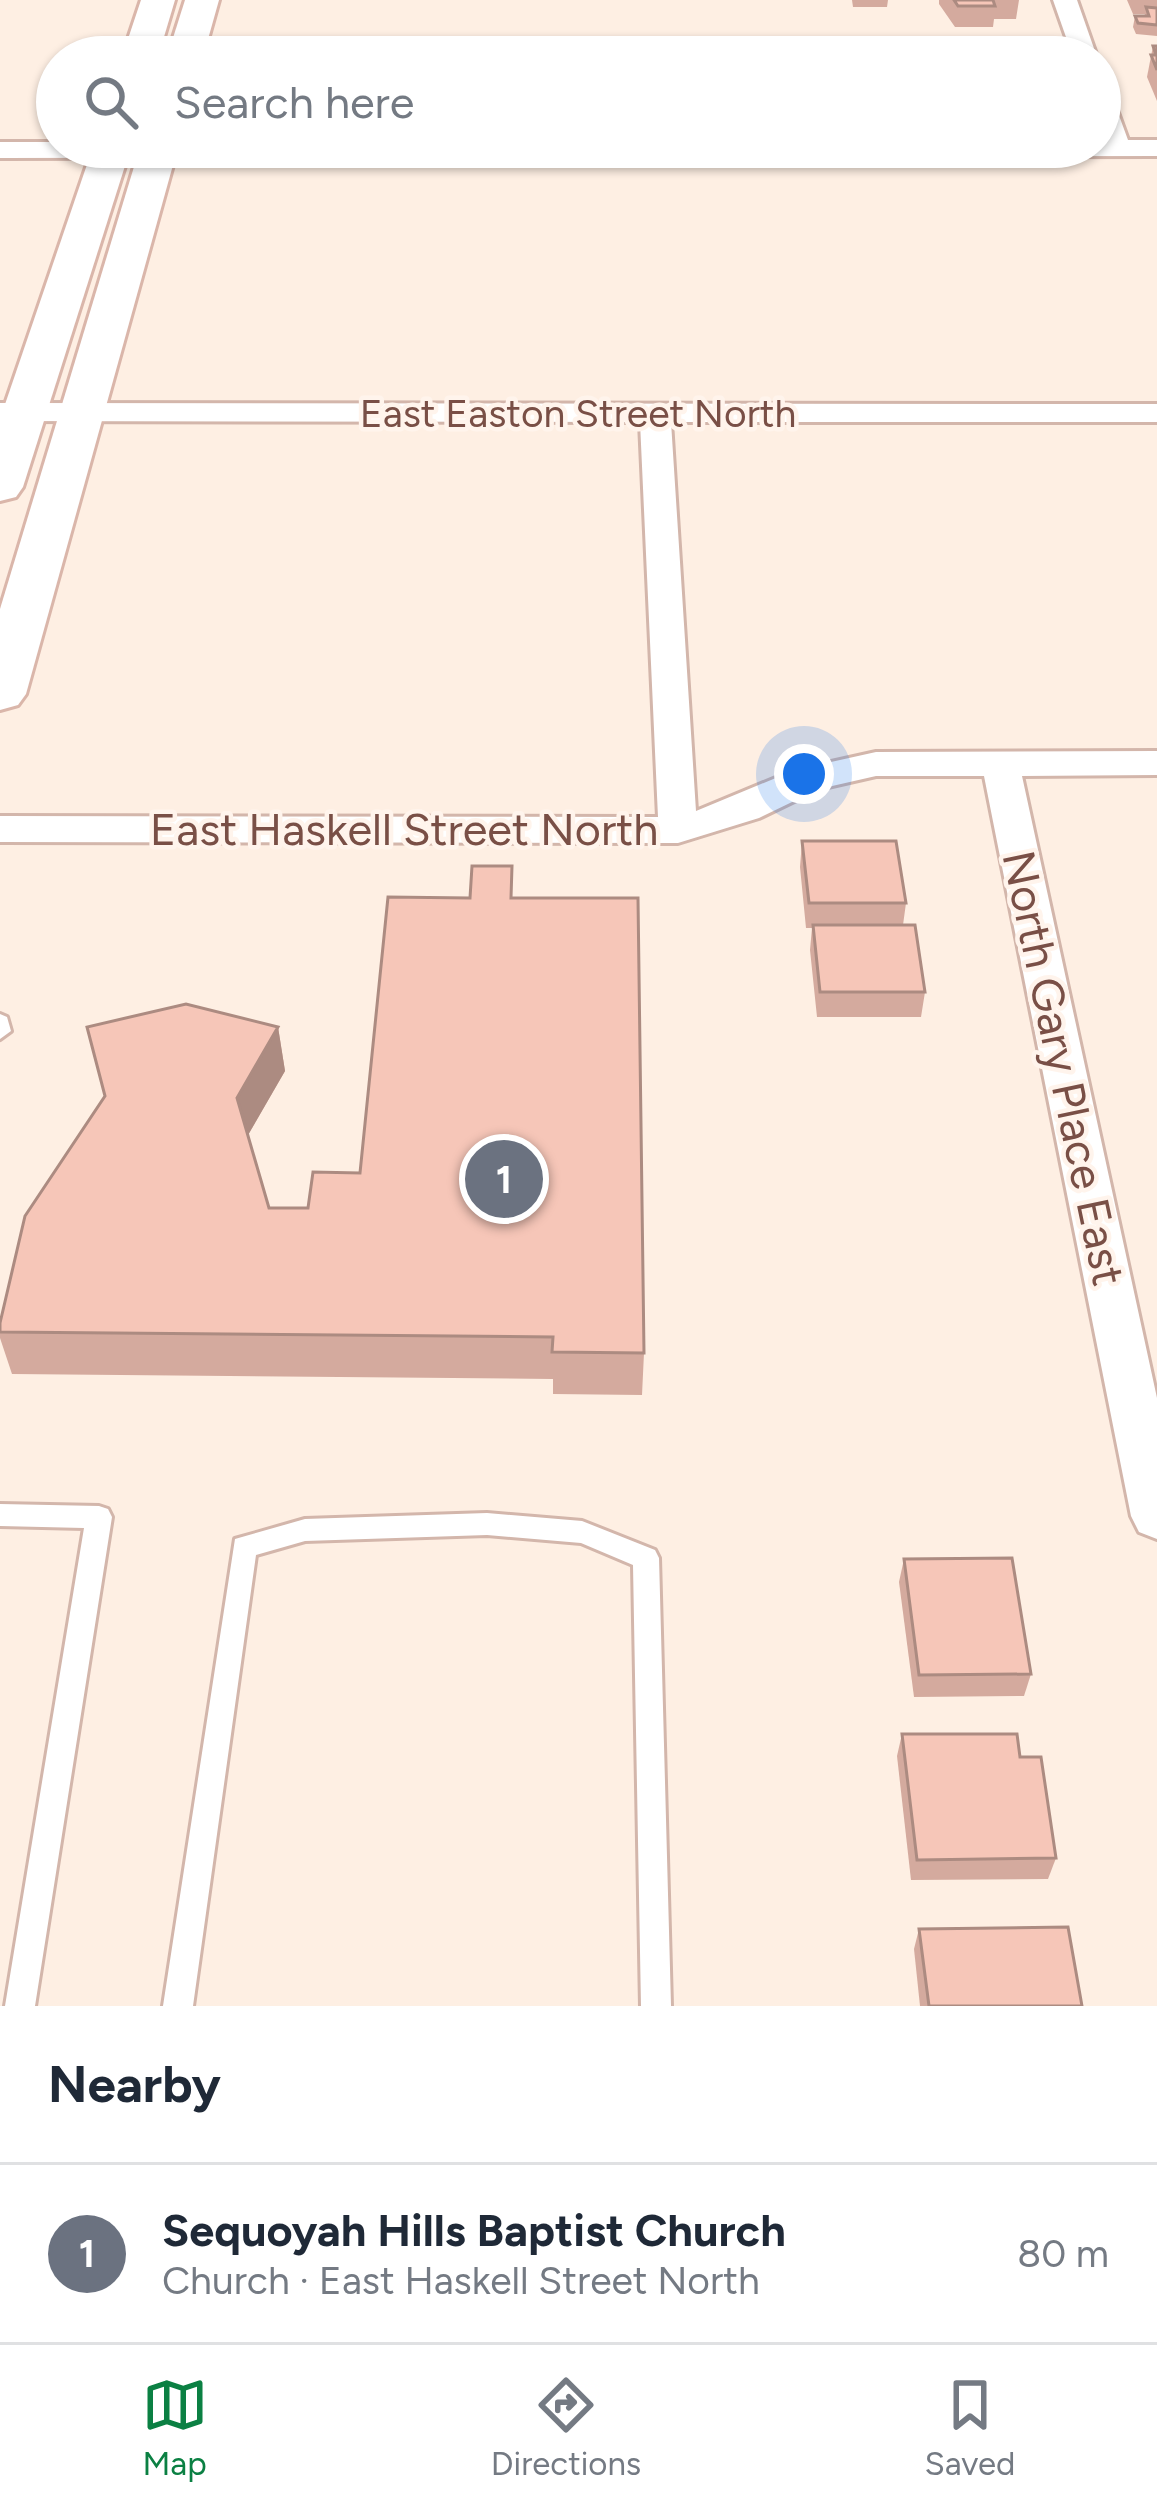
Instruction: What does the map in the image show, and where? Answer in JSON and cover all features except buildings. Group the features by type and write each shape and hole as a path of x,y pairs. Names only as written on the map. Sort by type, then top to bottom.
{"main road":[{"path":"147,36 158,0"},
{"path":"191,36 202,0"},
{"path":"0,487 12,412 104,168"},
{"path":"0,694 153,168"}],"street":[{"path":"1065,0 1078,36"},
{"path":"1121,148 1157,148"},
{"path":"0,150 36,150"},
{"name":"East Easton Street North","path":"12,412 1157,413"},
{"path":"655,412 678,830"},
{"name":"East Haskell Street North","path":"0,830 678,830 746,809 833,772 914,761 1157,763"},
{"name":"North Gary Place East","path":"1000,761 1157,1516"}],"lane":[{"path":"0,1515 99,1517 20,2006"},
{"path":"178,2006 244,1547 305,1530 488,1524 582,1532 646,1558 656,2006"}],"place":[{"name":"Sequoyah Hills Baptist Church","path":"504,1179"}]}
